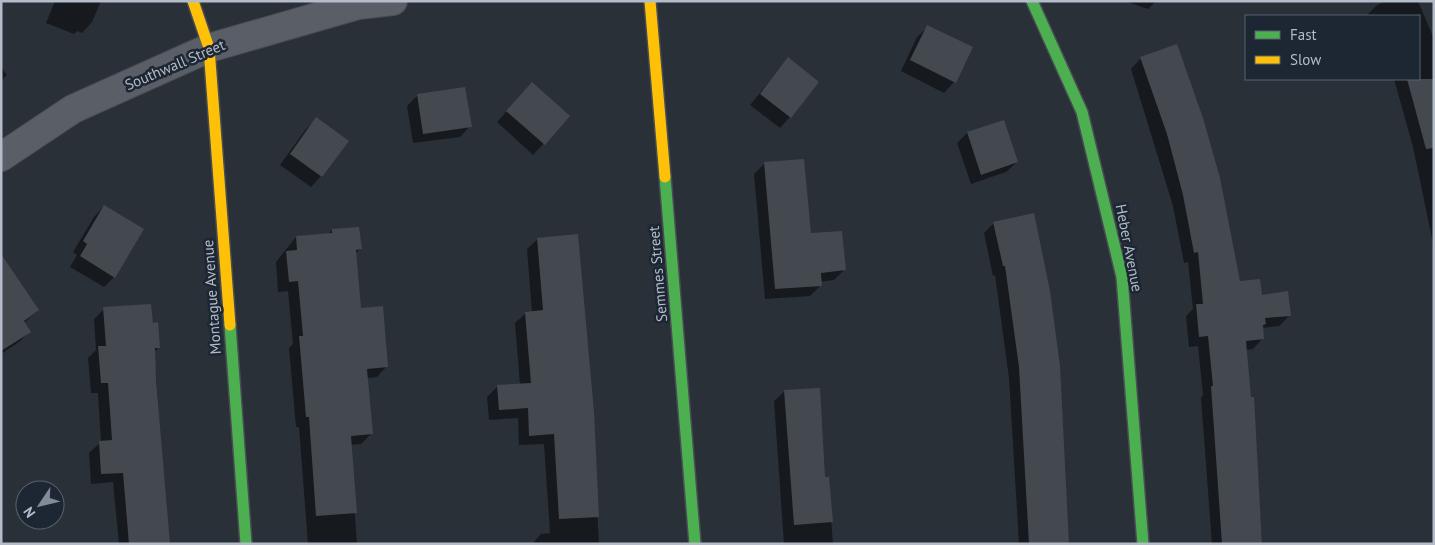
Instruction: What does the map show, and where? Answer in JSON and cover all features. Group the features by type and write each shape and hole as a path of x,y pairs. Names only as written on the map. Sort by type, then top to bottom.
{"street":[{"name":"Montague Avenue","path":"193,1 209,48 246,544"},
{"name":"Southwall Street","path":"1,157 73,110 209,48 358,5 393,1"},
{"name":"Semmes Street","path":"650,1 695,544"},
{"name":"Heber Avenue","path":"1032,1 1082,112 1122,277 1143,544"}],"building":[{"path":"927,25 973,47 956,83 910,60"},
{"path":"1177,44 1203,118 1220,178 1240,281 1260,279 1262,295 1288,291 1291,316 1265,318 1266,324 1263,325 1264,339 1246,341 1251,397 1254,397 1262,544 1222,544 1211,386 1213,386 1208,336 1199,337 1196,304 1203,304 1198,252 1194,253 1183,195 1167,134 1140,57"},
{"path":"788,57 819,82 791,118 760,94"},
{"path":"1434,79 1434,148 1426,149 1407,80"},
{"path":"532,82 570,116 545,145 506,111"},
{"path":"465,87 472,127 423,134 417,94"},
{"path":"316,117 349,141 322,177 290,154"},
{"path":"1004,120 1018,162 981,175 967,132"},
{"path":"804,159 811,233 842,231 846,270 821,273 822,286 775,289 764,162"},
{"path":"104,205 144,229 115,278 80,256 87,244 83,241"},
{"path":"1034,213 1050,291 1060,366 1069,544 1029,544 1019,367 1005,266 1003,266 993,222"},
{"path":"359,227 362,249 356,250 361,308 383,306 388,367 367,369 373,434 351,436 357,513 316,516 309,417 306,417 299,336 303,336 298,281 289,282 286,251 297,250 296,236 332,233 332,229"},
{"path":"578,234 594,412 599,517 559,519 554,434 529,436 528,408 499,410 497,385 531,383 525,312 543,310 537,238"},
{"path":"1,254 39,310 24,321 31,332 1,351"},
{"path":"151,304 153,323 158,322 160,348 155,348 156,379 170,544 129,544 123,473 101,474 99,441 112,440 108,383 101,383 98,346 106,346 103,307"},
{"path":"820,388 825,477 829,477 833,522 794,525 784,390"}],"traffic: fast":[{"path":"1032,1 1082,112 1122,277 1143,544"},
{"path":"665,177 695,544"},
{"path":"230,325 246,544"}],"traffic: slow":[{"path":"193,1 209,48 230,325"},
{"path":"650,1 665,177"}]}
